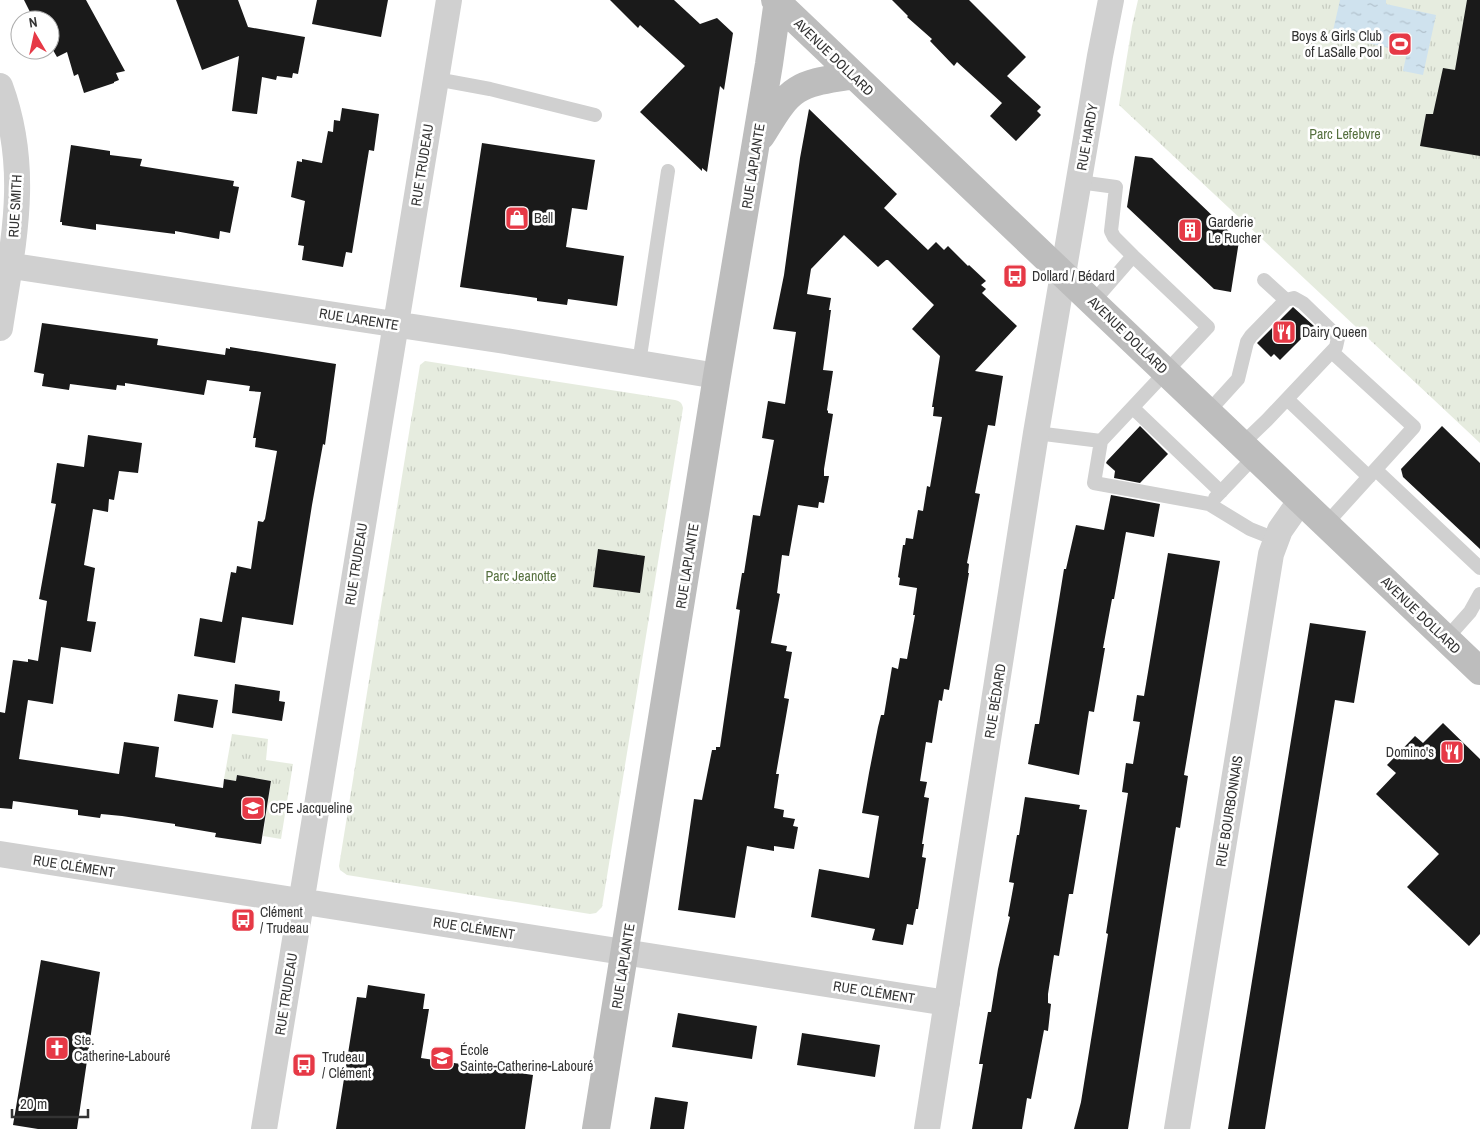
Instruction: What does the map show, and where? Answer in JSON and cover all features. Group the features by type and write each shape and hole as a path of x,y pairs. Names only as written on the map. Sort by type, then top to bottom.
{"street":[{"name":"RUE TRUDEAU","path":"264,1129 449,0"},
{"name":"RUE HARDY","path":"1063,273 1111,0"},
{"name":"AVENUE DOLLARD","path":"777,1 1480,671"},
{"name":"RUE LAPLANTE","path":"596,1129 756,144 777,1"},
{"path":"756,144 782,105 797,90 811,83 853,75"},
{"name":"RUE SMITH","path":"0,86 6,101 14,140 18,182 16,224 5,264 0,328"},
{"name":"RUE LARENTE","path":"5,264 717,376"},
{"name":"RUE BÉDARD","path":"926,1129 1036,432 1063,273"},
{"name":"RUE BOURBONNAIS","path":"1177,1129 1269,564 1275,540 1286,520 1301,500"},
{"name":"RUE CLÉMENT","path":"0,854 947,1003"}],"lane":[{"path":"436,79 490,89 595,115"},
{"path":"639,363 668,171"},
{"path":"1079,182 1116,187 1111,230 1114,237 1208,327 1102,442 1094,482 1209,504 1250,529 1275,540"},
{"path":"1093,302 1133,256"},
{"path":"1264,280 1286,300"},
{"path":"1208,412 1238,379 1247,342 1251,336 1286,300 1290,298 1298,299 1335,334 1338,343 1332,352 1287,399 1221,492 1209,504"},
{"path":"1326,524 1414,428 1332,352"},
{"path":"1287,399 1480,568"},
{"path":"1133,408 1221,492"},
{"path":"1036,432 1102,442"},
{"path":"1446,639 1470,612 1480,594"}],"green space":[{"name":"Parc Lefebvre","path":"1138,0 1480,0 1480,443 1119,105"},
{"name":"Parc Jeanotte","path":"425,361 675,400 683,406 602,907 596,913 590,914 347,875 340,870 339,866 420,365"},
{"path":"232,734 268,739 266,760 293,764 281,839 263,836 271,781 237,775 236,781 224,779"}],"water":[{"name":"Boys & Girls Club of LaSalle Pool","path":"1340,0 1386,0 1386,4 1436,15 1423,75 1403,71 1407,52 1332,35"}],"building":[{"path":"24,0 86,0 125,71 116,73 119,80 84,93 78,74 74,76 67,52 60,56 60,10 29,10"},
{"path":"176,0 238,0 248,27 305,37 298,74 293,73 292,78 277,76 276,80 262,77 257,114 232,111 239,56 202,70"},
{"path":"317,0 388,0 381,37 312,24"},
{"path":"610,0 674,0 700,24 717,18 733,33 724,90 720,86 707,172 702,168 702,171 640,112 685,66 640,25 638,28"},
{"path":"892,0 969,0 1026,57 1007,76 1041,107 1037,111 1041,115 1016,141 990,116 1002,103 957,62 954,66 930,41 932,39 907,17"},
{"path":"1467,0 1480,0 1480,156 1420,146 1426,114 1433,114 1443,68 1455,70"},
{"path":"342,108 379,114 374,151 369,150 352,253 346,252 343,267 302,260 304,246 298,245 305,201 291,197 297,161 302,162 302,159 322,163 328,131 333,132 334,120 340,121"},
{"path":"809,109 897,194 884,208 928,250 936,242 944,250 948,246 986,281 981,285 986,289 982,293 1017,326 975,371 1003,376 995,426 988,425 975,493 980,494 967,563 969,564 969,573 949,690 944,689 942,701 939,700 932,743 926,742 920,781 927,782 924,797 929,798 922,844 924,844 922,857 926,858 918,909 916,909 913,925 907,924 903,945 872,940 875,929 811,917 819,869 869,878 879,816 862,813 878,727 881,715 884,715 892,667 898,669 900,658 907,659 915,615 913,615 917,588 899,585 900,578 898,577 903,545 905,545 906,538 913,539 918,510 923,511 927,486 930,487 942,417 933,416 934,407 932,407 940,356 912,329 934,305 888,260 878,267 844,235 811,269 807,294 831,298 823,370 833,371 827,410 828,413 833,414 824,469 824,476 829,476 824,503 819,502 818,508 798,505 789,556 782,555 777,593 780,594 771,643 787,646 786,651 792,652 784,698 789,699 776,774 779,774 774,808 784,810 783,817 795,819 793,826 798,827 794,849 774,846 774,851 747,846 735,918 678,910 694,799 702,800 712,750 720,747 740,610 736,609 742,573 744,573 753,515 760,516 774,440 762,438 768,401 785,404 796,332 773,329 784,275 800,158"},
{"name":"Bell","path":"482,143 595,160 587,210 572,208 566,247 624,256 617,306 568,299 567,305 537,301 537,298 460,287"},
{"path":"71,145 110,151 110,155 142,159 140,166 234,181 233,186 239,187 230,233 220,231 219,239 175,231 175,234 96,224 96,230 62,225 62,222 60,222"},
{"name":"Garderie Le Rucher","path":"1135,156 1152,158 1239,241 1231,292 1214,289 1127,207"},
{"name":"Dairy Queen","path":"1293,307 1314,326 1280,360 1274,354 1271,357 1257,343"},
{"path":"42,323 158,339 157,345 225,355 226,348 230,349 230,347 336,364 325,445 323,444 312,505 293,625 242,617 235,663 194,656 200,618 222,622 231,572 236,573 237,566 251,569 258,521 263,522 265,519 277,451 255,447 256,438 253,438 261,392 249,391 250,386 207,380 204,395 125,383 125,386 117,385 116,390 70,384 69,390 42,386 44,374 34,372"},
{"path":"1140,426 1168,454 1140,483 1114,478 1115,471 1106,463 1107,461"},
{"path":"1442,426 1480,463 1480,549 1403,477 1401,469"},
{"path":"88,435 142,443 138,473 119,471 114,500 109,499 108,512 93,509 84,565 95,568 87,621 96,622 91,652 61,647 53,704 28,700 19,759 119,774 124,742 159,747 155,777 223,788 224,779 236,781 237,775 271,781 261,844 215,837 216,833 175,826 175,824 122,816 101,814 100,818 78,815 78,810 13,801 12,809 0,808 0,712 5,713 13,660 28,662 28,659 38,661 47,601 39,599 56,504 51,503 57,463 84,467"},
{"path":"1111,495 1160,504 1154,537 1126,532 1103,648 1105,648 1094,712 1089,711 1079,775 1028,764 1035,724 1039,724 1064,569 1066,569 1076,525 1104,530"},
{"path":"598,549 645,556 640,593 593,587"},
{"path":"1168,553 1220,561 1184,775 1188,776 1180,828 1176,827 1128,1129 1074,1129 1081,1102 1108,934 1106,933 1128,793 1122,792 1126,763 1133,764 1140,722 1133,721 1137,695 1144,696"},
{"path":"1310,623 1366,631 1354,703 1335,700 1265,1129 1228,1129"},
{"path":"235,684 280,691 279,701 285,702 282,721 232,713"},
{"path":"178,694 218,700 213,728 174,721"},
{"path":"1443,723 1480,759 1480,934 1469,946 1407,887 1439,854 1376,794 1396,773 1387,765 1415,736 1423,743"},
{"path":"1025,797 1080,805 1079,809 1087,810 1073,894 1069,894 1059,956 1054,955 1048,994 1048,1003 1051,1004 1048,1031 1044,1030 1031,1099 1027,1098 1022,1129 972,1129 983,1064 979,1064 988,1012 991,1012 998,969 1010,917 1008,916 1014,883 1009,882"},
{"name":"Ste. Catherine-Labouré","path":"41,960 100,972 77,1129 38,1129 13,1125"},
{"path":"368,985 425,994 423,1009 429,1009 421,1058 533,1075 525,1129 336,1129 357,997 366,998"},
{"path":"678,1013 757,1026 752,1059 672,1047"},
{"path":"802,1033 880,1045 875,1077 797,1065"},
{"path":"655,1097 688,1102 684,1129 650,1129"}],"place":[{"name":"Boys & Girls Club of LaSalle Pool","path":"1400,44"},
{"name":"Bell","path":"517,218"},
{"name":"Garderie Le Rucher","path":"1190,230"},
{"name":"Dollard / Bédard","path":"1015,276"},
{"name":"Dairy Queen","path":"1284,332"},
{"name":"Domino's","path":"1452,752"},
{"name":"CPE Jacqueline","path":"253,808"},
{"name":"Clément / Trudeau","path":"243,920"},
{"name":"Ste. Catherine-Labouré","path":"57,1048"},
{"name":"École Sainte-Catherine-Labouré","path":"442,1058"},
{"name":"Trudeau / Clément","path":"304,1065"}]}
